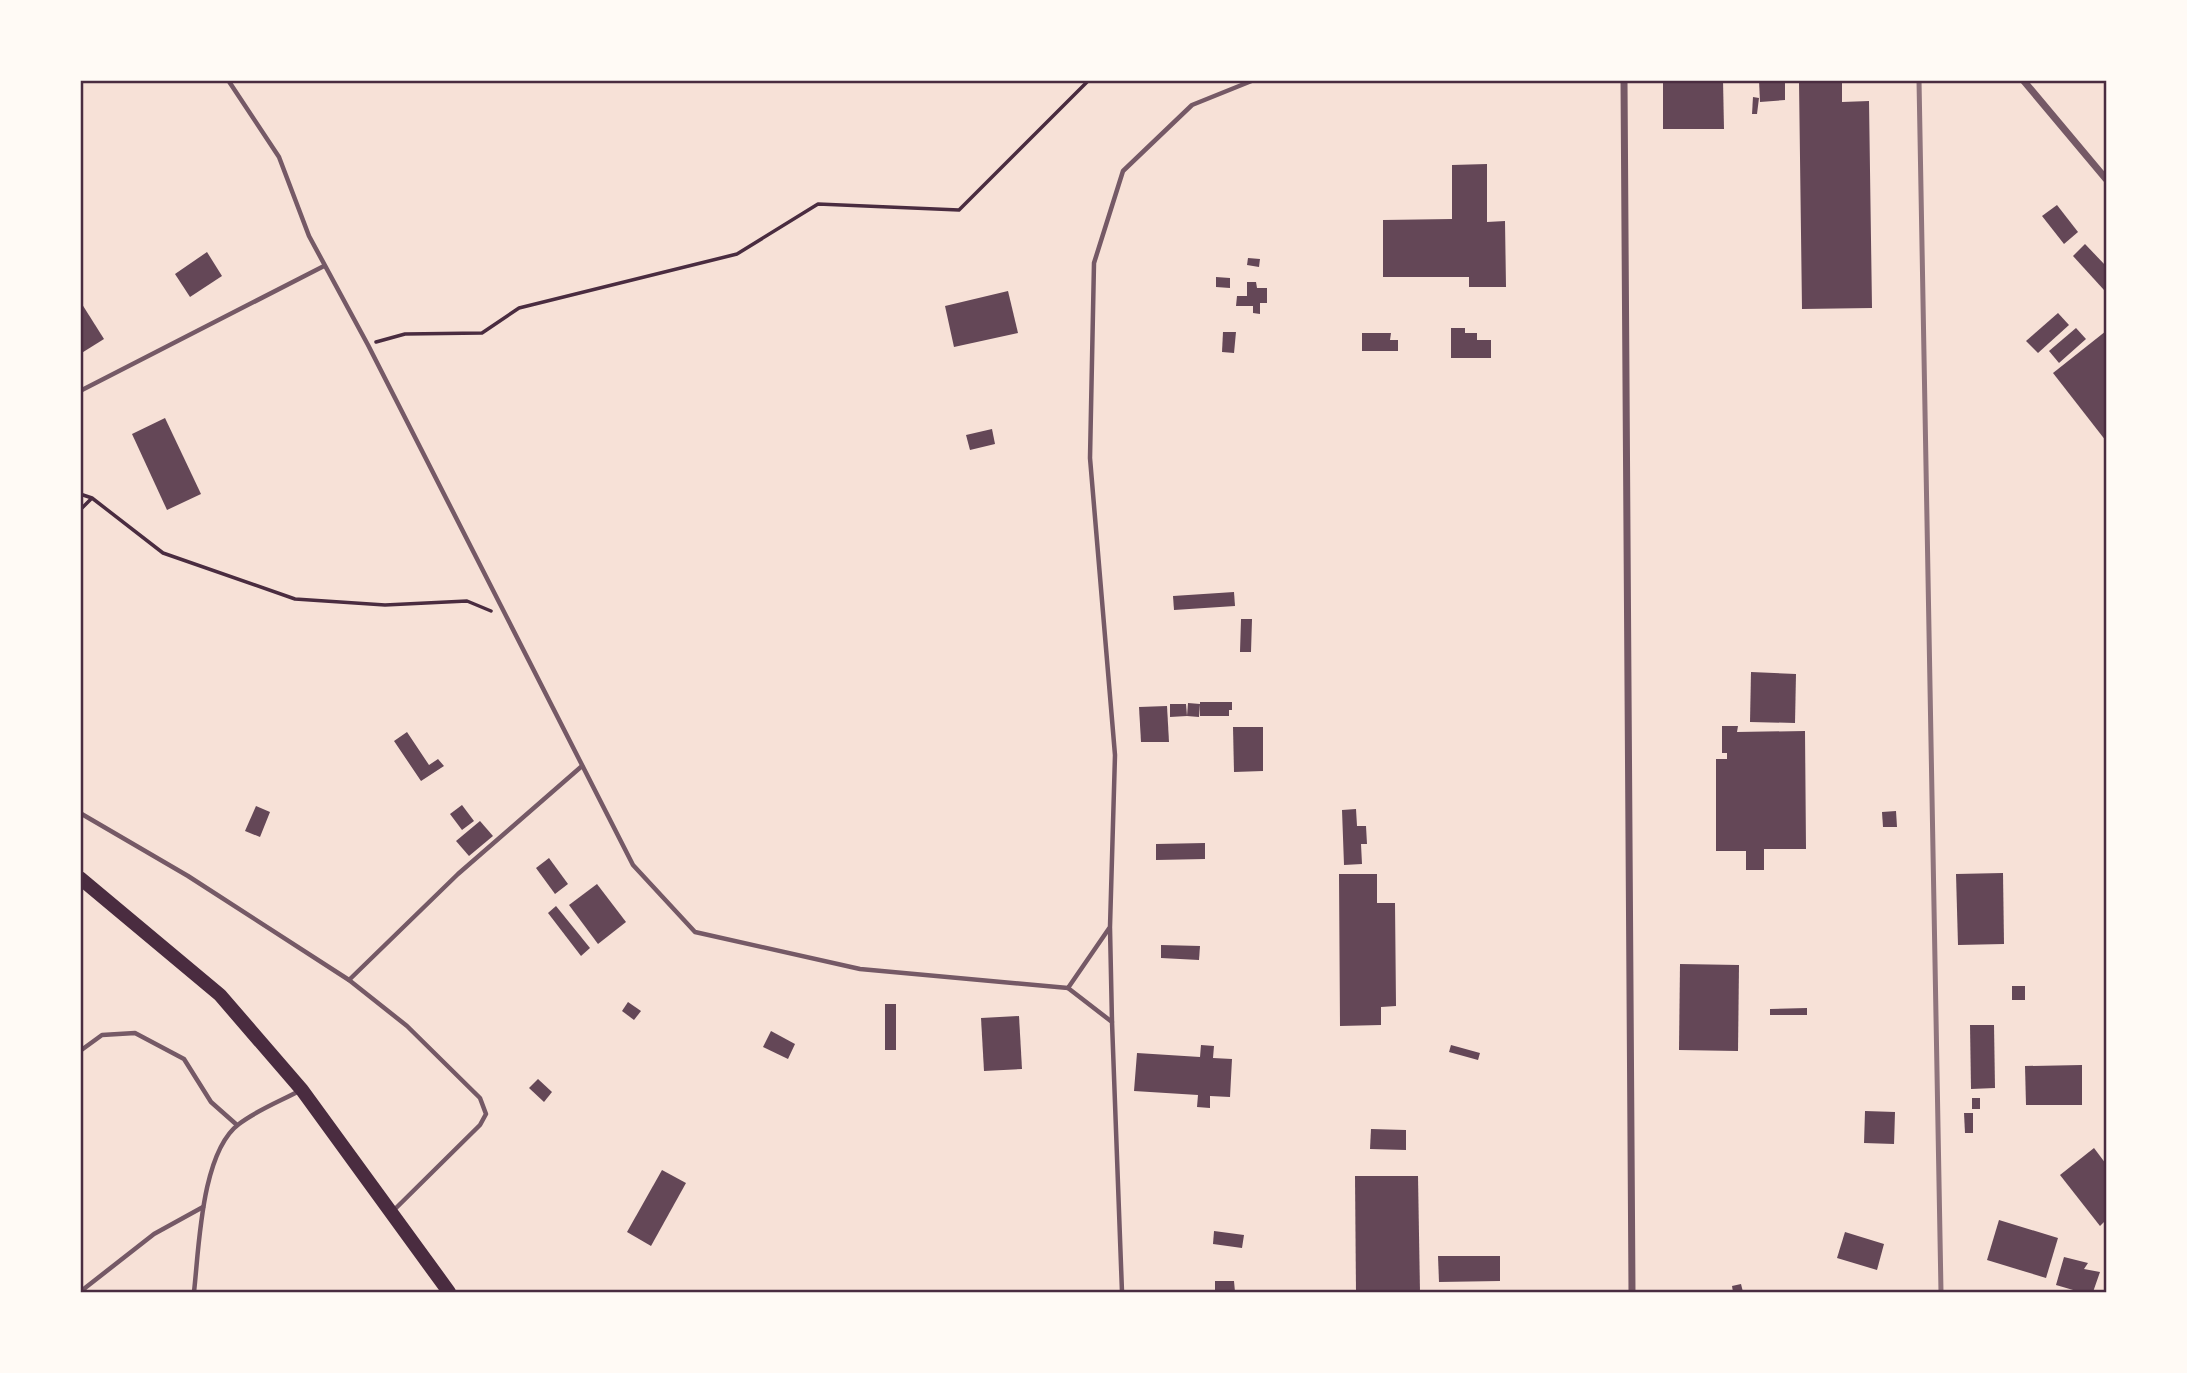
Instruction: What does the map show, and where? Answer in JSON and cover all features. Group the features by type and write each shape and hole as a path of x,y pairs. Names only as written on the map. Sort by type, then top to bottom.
{"main road":[{"path":"80,878 220,995 302,1090 449,1293"}],"street":[{"path":"1624,80 1632,1293"},
{"path":"2023,80 2106,179"}],"lane":[{"path":"228,80 279,157 324,266 368,345 633,866 695,932 860,969 1068,988 1112,1022"},
{"path":"1122,1293 1110,927 1115,755 1090,458 1094,263 1123,171 1192,105 1254,80"},
{"path":"80,391 324,266"},
{"path":"349,981 458,874 582,766"},
{"path":"80,813 188,876 349,981 407,1027 480,1098 486,1114 480,1125 392,1212"},
{"path":"1068,988 1110,927"},
{"path":"80,1051 102,1035 135,1033 184,1059 211,1102 237,1125"},
{"path":"194,1293 204,1206 213,1163 237,1125 302,1090"},
{"path":"83,1289 154,1234 204,1206"}],"path":[{"path":"368,345 405,334 482,333 519,308 737,254 818,204 959,210 1089,80"},
{"path":"80,494 92,498 163,553 295,599 385,605 467,601 506,617"},
{"path":"80,510 92,498"}],"building":[{"path":"1663,80 1723,80 1724,129 1663,129"},
{"path":"1759,80 1785,80 1785,100 1760,102"},
{"path":"1842,81 1842,102 1869,101 1872,308 1802,309 1799,82"},
{"path":"1753,97 1759,98 1757,114 1752,114"},
{"path":"1487,164 1487,222 1505,221 1506,287 1469,287 1469,277 1383,277 1383,220 1452,219 1452,165"},
{"path":"2057,205 2078,232 2064,244 2042,216"},
{"path":"2085,244 2106,266 2104,290 2073,256"},
{"path":"207,252 222,276 190,297 175,274"},
{"path":"1248,258 1260,259 1259,267 1247,265"},
{"path":"1216,277 1230,278 1230,288 1216,287"},
{"path":"1247,282 1256,282 1257,288 1267,288 1267,303 1260,303 1260,314 1253,313 1253,306 1236,306 1237,296 1247,296"},
{"path":"1008,291 1018,333 954,347 945,306"},
{"path":"80,301 104,339 80,354"},
{"path":"2058,313 2069,325 2038,353 2026,341"},
{"path":"1451,328 1465,328 1465,333 1477,333 1477,340 1491,340 1491,358 1451,358"},
{"path":"2076,328 2086,339 2059,363 2049,351"},
{"path":"2106,331 2106,441 2053,373"},
{"path":"1223,332 1236,332 1234,353 1222,352"},
{"path":"1362,333 1391,333 1390,340 1398,340 1398,351 1362,351"},
{"path":"165,418 201,494 167,510 132,434"},
{"path":"992,429 995,444 970,450 966,435"},
{"path":"1234,592 1235,606 1174,610 1173,596"},
{"path":"1241,619 1252,619 1251,652 1240,652"},
{"path":"1751,672 1796,674 1795,723 1750,722"},
{"path":"1200,702 1232,702 1232,710 1229,710 1229,716 1200,716"},
{"path":"1188,703 1200,704 1199,717 1187,716"},
{"path":"1170,704 1186,704 1187,716 1170,717"},
{"path":"1167,706 1169,742 1141,742 1139,707"},
{"path":"1722,726 1738,726 1737,732 1805,731 1806,849 1764,849 1764,870 1746,870 1746,851 1716,851 1716,759 1727,759 1727,753 1722,753"},
{"path":"1233,727 1263,727 1263,771 1234,772"},
{"path":"407,732 429,765 438,759 444,766 421,781 394,741"},
{"path":"462,805 474,821 462,830 450,814"},
{"path":"256,806 270,812 260,837 245,831"},
{"path":"1356,809 1357,826 1366,826 1367,844 1361,844 1362,864 1344,865 1342,810"},
{"path":"1896,811 1897,827 1883,827 1882,812"},
{"path":"480,821 493,836 469,856 456,841"},
{"path":"1205,843 1205,859 1156,860 1156,844"},
{"path":"549,858 568,884 555,894 536,868"},
{"path":"2003,873 2004,944 1958,945 1956,874"},
{"path":"1339,874 1377,874 1377,903 1395,903 1396,1006 1381,1007 1381,1025 1340,1026"},
{"path":"597,884 626,922 598,944 569,905"},
{"path":"556,906 590,948 581,956 548,913"},
{"path":"1161,945 1200,946 1199,960 1161,958"},
{"path":"1680,964 1739,965 1738,1051 1679,1050"},
{"path":"2012,986 2025,986 2025,1000 2012,1000"},
{"path":"628,1002 641,1011 634,1020 622,1011"},
{"path":"885,1004 896,1004 896,1050 885,1050"},
{"path":"1807,1008 1807,1015 1770,1015 1770,1009"},
{"path":"1019,1016 1022,1069 984,1071 981,1018"},
{"path":"1970,1025 1994,1025 1995,1088 1971,1089"},
{"path":"771,1031 795,1044 788,1059 763,1047"},
{"path":"1201,1045 1214,1046 1213,1058 1232,1059 1230,1097 1210,1096 1210,1108 1197,1107 1198,1095 1134,1091 1137,1053 1200,1057"},
{"path":"1451,1045 1480,1053 1478,1060 1449,1052"},
{"path":"2082,1065 2082,1105 2026,1105 2025,1066"},
{"path":"538,1079 552,1092 544,1102 529,1088"},
{"path":"1972,1098 1980,1098 1980,1109 1972,1109"},
{"path":"1865,1111 1895,1112 1894,1144 1864,1143"},
{"path":"1964,1113 1973,1113 1973,1133 1965,1133"},
{"path":"1371,1129 1406,1130 1406,1150 1370,1149"},
{"path":"2094,1148 2106,1164 2106,1220 2100,1226 2060,1175"},
{"path":"662,1170 686,1183 651,1246 627,1232"},
{"path":"1355,1176 1418,1176 1420,1292 1356,1292"},
{"path":"1999,1220 2058,1238 2046,1278 1987,1260"},
{"path":"1214,1231 1244,1235 1242,1248 1213,1244"},
{"path":"1845,1232 1884,1244 1877,1270 1837,1258"},
{"path":"1438,1256 1500,1256 1500,1281 1439,1282"},
{"path":"2064,1257 2088,1263 2084,1269 2100,1272 2093,1292 2080,1292 2056,1285"},
{"path":"1215,1281 1234,1281 1235,1292 1215,1292"},
{"path":"1741,1284 1743,1292 1733,1292 1732,1286"}],"railway":[{"path":"1919,80 1941,1292"}]}
